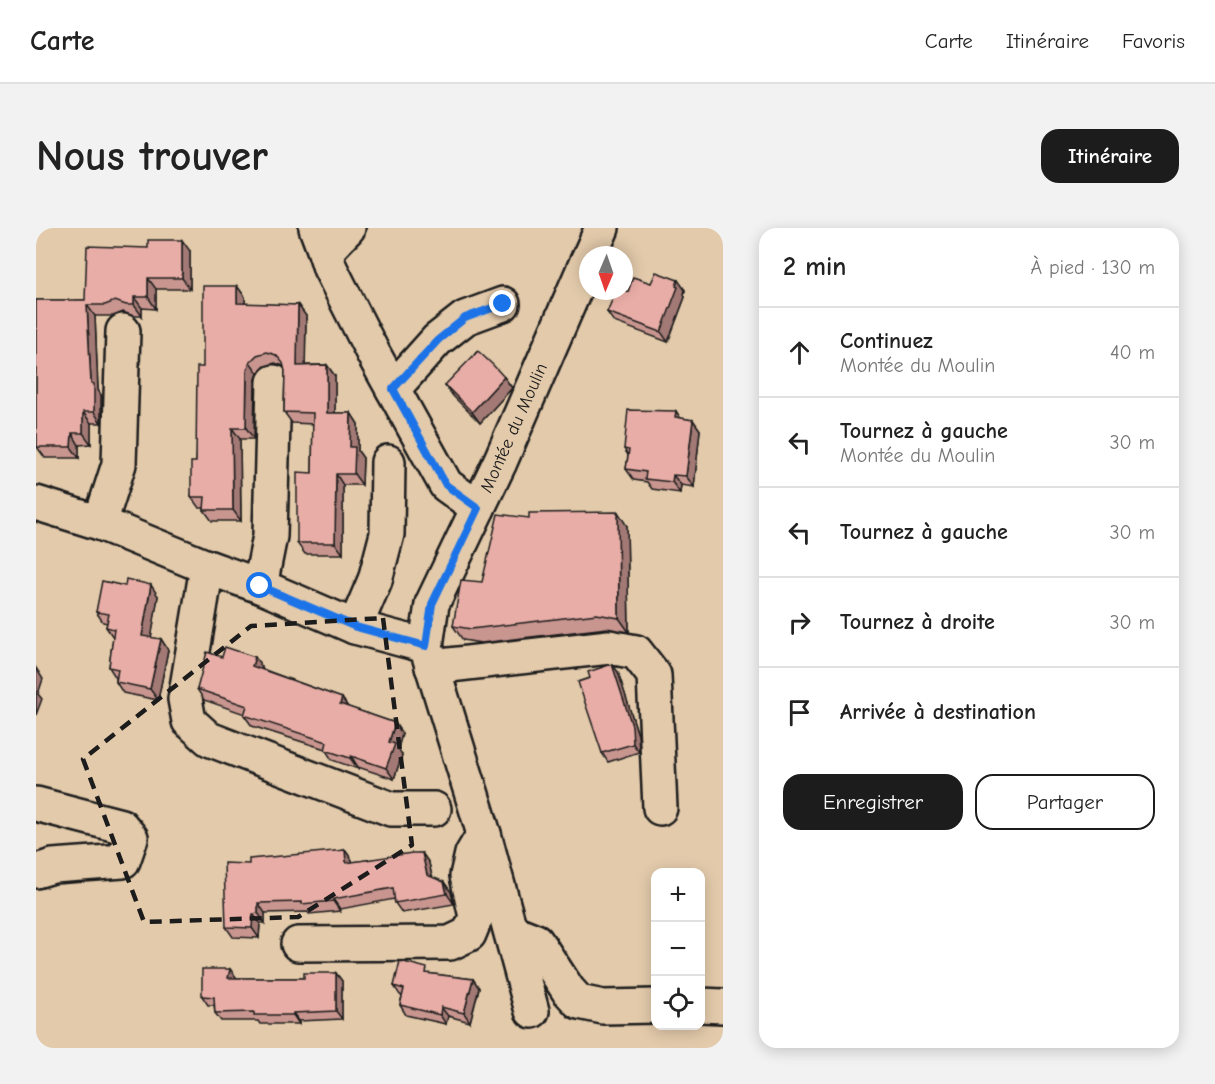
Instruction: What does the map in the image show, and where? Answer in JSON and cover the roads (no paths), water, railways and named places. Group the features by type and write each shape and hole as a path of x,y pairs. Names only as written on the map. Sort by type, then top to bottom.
{"street":[{"path":"594,246 602,228"},
{"path":"327,235 330,268 446,485 478,508"},
{"name":"Montée du Moulin","path":"429,656 432,604 500,462 579,280"},
{"path":"393,389 438,340 465,318 503,304"},
{"path":"100,524 120,464 123,331"},
{"path":"260,586 270,536 274,382"},
{"path":"356,627 375,580 387,534 388,462"},
{"path":"36,503 100,524 260,586 429,656 609,647 636,652 654,675 660,808"},
{"path":"207,567 185,699 189,722 209,739 391,809 434,809"},
{"path":"429,656 484,834 532,1011"},
{"path":"36,804 121,826 130,838 123,861 53,866 36,871"},
{"path":"298,944 450,943 469,934 476,917 467,876 472,854 484,834"},
{"path":"511,931 536,941 568,990 579,1002 603,1006 651,1006"},
{"path":"705,1005 723,1006"}]}
